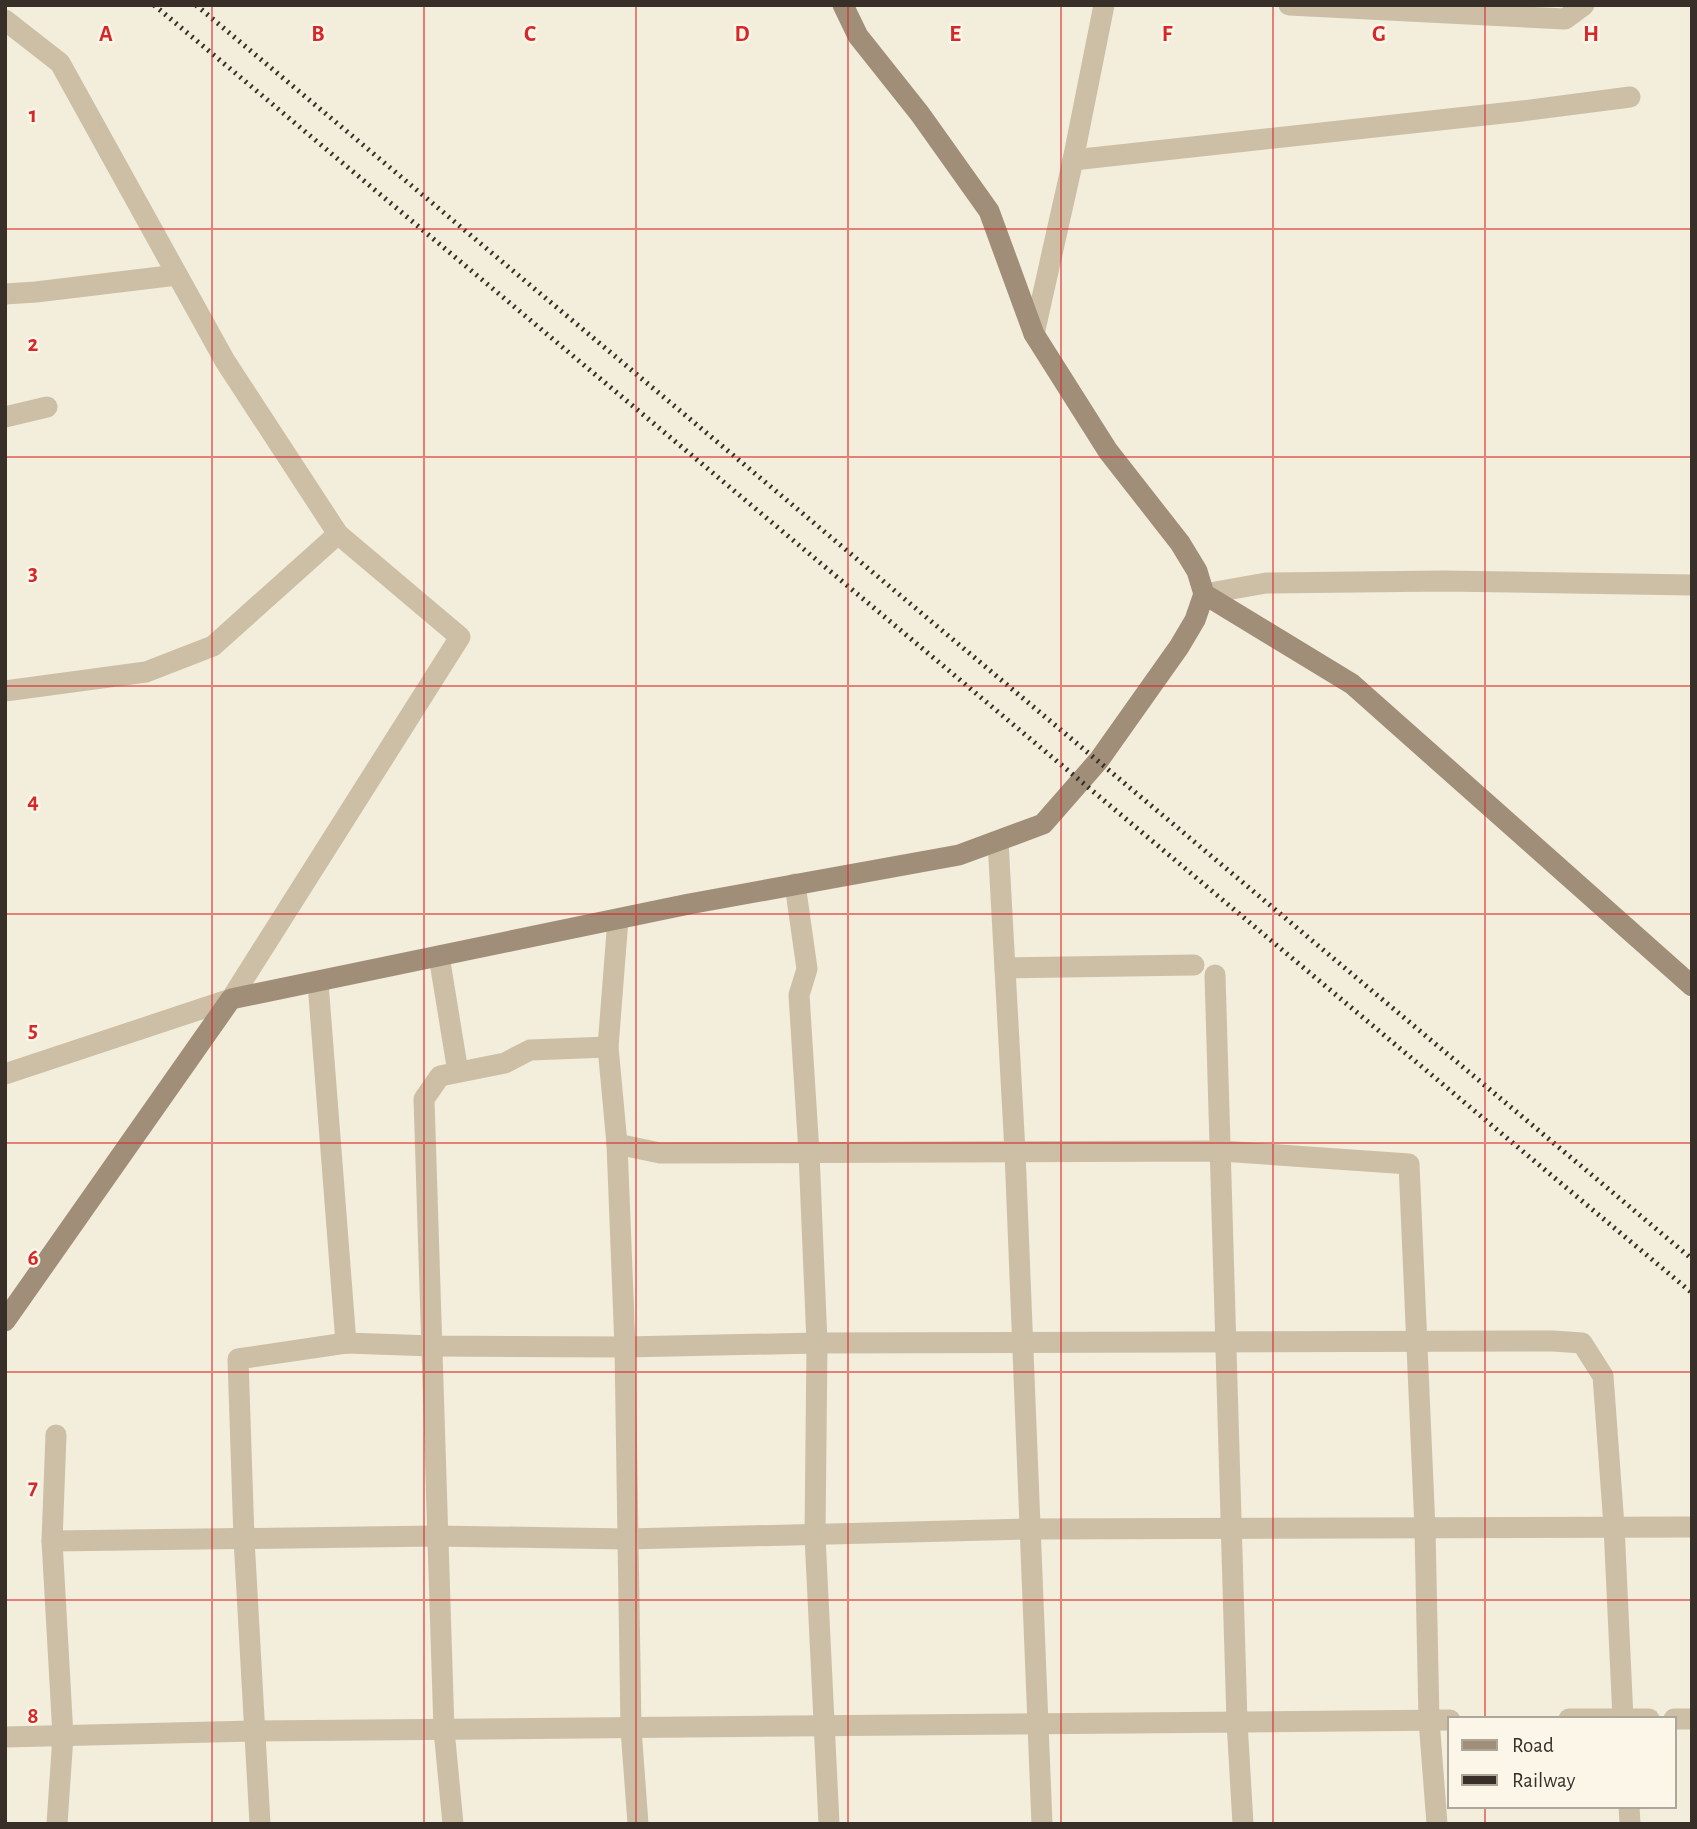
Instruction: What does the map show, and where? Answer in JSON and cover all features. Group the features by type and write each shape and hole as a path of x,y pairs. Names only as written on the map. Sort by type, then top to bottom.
{"main road":[{"path":"5,1321 231,999 618,919 959,855 998,841 1043,824 1099,760 1179,647 1195,620 1204,594 1197,571 1180,543 1108,451 1034,334 989,211 920,114 858,36 843,5"},
{"path":"1204,594 1352,684 1692,986"}],"street":[{"path":"1034,334 1104,5"},
{"path":"1289,5 1565,19 1584,5"},
{"path":"5,1074 231,999 460,637 338,534 225,361 60,63 7,23"},
{"path":"1073,160 1630,97"},
{"path":"5,294 177,275"},
{"path":"5,417 47,407"},
{"path":"5,691 146,672 213,646 338,534"},
{"path":"1204,594 1266,583 1444,581 1692,585"},
{"path":"998,841 1015,1152 1042,1824"},
{"path":"795,884 807,969 799,996 817,1343 815,1536 829,1824"},
{"path":"618,919 608,1047 617,1144 625,1346 631,1729 638,1824"},
{"path":"439,956 458,1072"},
{"path":"1005,968 1194,965"},
{"path":"1215,975 1242,1824"},
{"path":"318,983 346,1343"},
{"path":"453,1824 444,1730 424,1099 440,1076 505,1063 530,1050 608,1047"},
{"path":"617,1144 660,1153 1221,1151 1409,1164 1425,1529 1440,1720 1437,1824"},
{"path":"260,1824 244,1539 238,1359 346,1343 625,1346 1225,1341 1582,1343 1603,1376 1614,1526 1623,1717"},
{"path":"56,1435 52,1541 63,1736 57,1824"},
{"path":"52,1541 437,1536 627,1539 1031,1529 1692,1527"},
{"path":"5,1737 254,1731 1440,1720"}],"railway":[{"path":"154,5 1692,1293"},
{"path":"196,5 1692,1259"}]}
